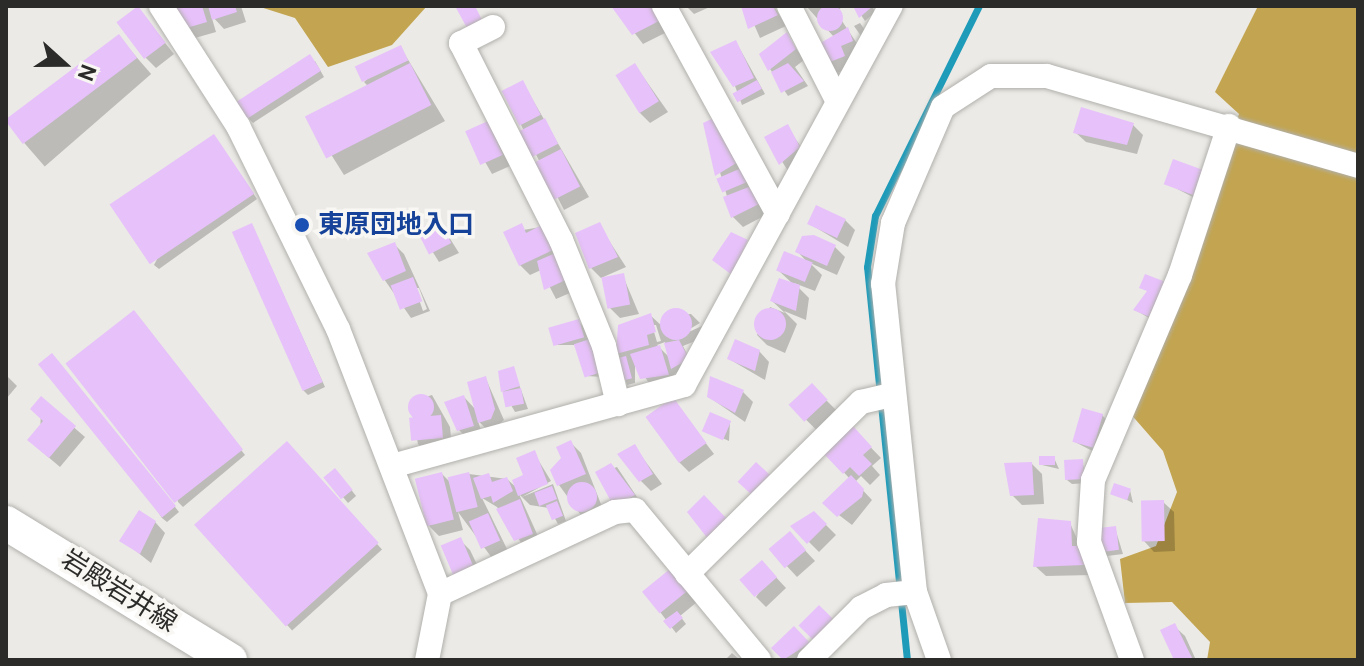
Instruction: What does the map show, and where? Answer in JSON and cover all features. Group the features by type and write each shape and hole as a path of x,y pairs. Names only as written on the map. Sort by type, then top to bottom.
{"main road":[{"name":"岩殿岩井線","path":"6,523 230,660"}],"street":[{"path":"161,6 286,215 392,466 440,594 427,660"},
{"path":"664,6 778,214"},
{"path":"789,6 836,98"},
{"path":"392,466 684,385 696,373 836,98 891,6"},
{"path":"493,27 461,43 561,240 604,346 618,404"},
{"path":"939,660 915,592 892,395 883,284 893,223 943,107 991,76 1018,73 1229,126 1358,166"},
{"path":"1132,660 1089,542 1093,480 1180,275 1229,126"},
{"path":"687,574 861,402 892,395"},
{"path":"440,594 625,511 635,510 759,660"},
{"path":"809,660 861,608 886,595 915,592"}],"shaded area":[{"path":"257,6 427,6 392,45 328,67 295,18"},
{"path":"1258,6 1358,6 1358,660 1207,660 1210,642 1172,602 1125,603 1120,559 1156,546 1177,492 1163,451 1129,412 1239,114 1215,92"}],"building":[{"path":"830,5 839,9 843,18 839,27 830,31 821,27 817,18 821,9"},
{"path":"138,6 166,43 144,59 116,22"},
{"path":"176,6 202,6 207,22 183,29"},
{"path":"208,6 235,6 237,12 212,20"},
{"path":"455,6 475,6 482,20 467,28"},
{"path":"611,6 651,6 659,21 632,35"},
{"path":"741,6 773,6 778,15 748,29"},
{"path":"853,6 873,6 859,18"},
{"path":"848,27 853,41 841,46 845,56 825,64 817,45"},
{"path":"787,32 796,49 768,71 759,54"},
{"path":"119,34 137,58 23,144 6,119"},
{"path":"736,40 754,78 733,87 710,52"},
{"path":"401,45 408,60 362,82 355,67"},
{"path":"310,54 321,71 247,119 236,102"},
{"path":"410,63 431,105 326,158 305,117"},
{"path":"635,63 659,101 639,113 615,75"},
{"path":"788,63 804,81 781,93 771,72"},
{"path":"523,80 541,115 519,126 502,91"},
{"path":"757,80 762,89 737,102 733,94"},
{"path":"1081,107 1134,123 1127,145 1073,133"},
{"path":"718,116 738,162 715,176 703,123"},
{"path":"545,118 558,144 529,159 516,133"},
{"path":"488,121 503,155 480,165 465,131"},
{"path":"788,124 800,147 779,165 764,137"},
{"path":"214,134 254,194 150,264 110,204"},
{"path":"561,149 580,186 552,200 533,163"},
{"path":"1173,159 1203,170 1194,195 1164,184"},
{"path":"744,167 750,181 722,193 716,179"},
{"path":"754,185 761,203 731,218 723,197"},
{"path":"816,205 846,219 837,238 807,224"},
{"path":"439,219 451,243 429,254 417,230"},
{"path":"600,222 618,257 589,269 575,233"},
{"path":"252,223 323,382 303,391 232,232"},
{"path":"522,223 526,233 542,225 553,250 519,266 503,232"},
{"path":"731,232 748,240 732,275 712,260"},
{"path":"814,235 836,245 827,266 795,252 802,236"},
{"path":"395,242 406,271 383,281 367,253"},
{"path":"784,251 813,263 805,282 776,270"},
{"path":"558,252 570,278 544,290 537,261"},
{"path":"624,273 630,304 608,309 601,277"},
{"path":"1145,274 1171,284 1157,320 1133,310 1147,291 1139,288"},
{"path":"413,277 422,301 400,310 391,286"},
{"path":"779,278 800,285 796,311 770,301"},
{"path":"676,308 687,313 692,324 687,335 676,340 665,335 660,324 665,313"},
{"path":"770,308 781,313 786,324 781,335 770,340 759,335 754,324 759,313"},
{"path":"134,310 243,449 174,503 65,364"},
{"path":"651,313 656,332 647,335 649,345 616,354 618,325"},
{"path":"579,319 584,337 553,346 548,328"},
{"path":"590,339 601,372 585,378 574,344"},
{"path":"735,339 760,350 755,371 727,359"},
{"path":"679,340 689,359 671,369 664,343"},
{"path":"660,345 669,375 640,379 630,354"},
{"path":"52,353 176,506 162,517 38,364"},
{"path":"626,356 632,378 620,381 614,359"},
{"path":"514,366 520,386 501,392 498,371"},
{"path":"486,376 495,409 491,419 478,423 467,382"},
{"path":"710,376 744,390 735,413 707,397"},
{"path":"812,383 828,400 804,422 789,405"},
{"path":"521,388 524,404 505,407 502,392"},
{"path":"421,394 430,398 434,407 430,416 421,420 412,416 408,407 412,398"},
{"path":"464,395 474,426 457,431 444,402"},
{"path":"41,396 76,426 49,458 27,440 43,421 30,409"},
{"path":"673,397 707,443 679,463 645,417"},
{"path":"1082,408 1103,414 1094,448 1072,442"},
{"path":"710,412 731,421 723,440 702,431"},
{"path":"441,415 443,438 411,441 409,418"},
{"path":"853,426 872,447 863,455 872,464 859,476 850,467 843,474 824,454"},
{"path":"571,440 586,474 557,486 550,470 561,458 556,447"},
{"path":"287,441 379,543 286,626 194,525"},
{"path":"635,444 653,474 639,482 617,454"},
{"path":"535,450 548,484 518,496 512,480 523,475 516,458"},
{"path":"1039,456 1055,456 1055,465 1039,465"},
{"path":"1083,459 1084,479 1065,480 1064,460"},
{"path":"756,462 771,476 753,496 738,482"},
{"path":"1032,462 1034,495 1010,496 1004,463"},
{"path":"611,463 635,495 614,507 595,472"},
{"path":"335,468 353,490 341,499 323,477"},
{"path":"442,472 454,520 427,526 415,479"},
{"path":"469,472 478,507 456,512 448,477"},
{"path":"489,473 492,482 507,477 513,491 493,503 491,496 481,499 473,478"},
{"path":"851,475 864,489 862,497 837,517 822,503"},
{"path":"582,482 593,486 597,497 593,508 582,512 571,508 567,497 571,486"},
{"path":"1114,483 1131,489 1127,500 1110,494"},
{"path":"552,486 557,499 539,506 534,493"},
{"path":"704,495 728,520 708,539 687,512"},
{"path":"520,499 533,534 514,541 496,509"},
{"path":"1141,500 1164,500 1165,541 1142,541"},
{"path":"557,501 563,516 552,520 546,505"},
{"path":"139,510 156,521 140,554 119,541"},
{"path":"814,511 827,524 807,544 790,526"},
{"path":"488,513 500,540 481,549 469,522"},
{"path":"1038,518 1071,521 1072,546 1083,546 1084,565 1033,567"},
{"path":"1116,526 1119,550 1100,552 1097,528"},
{"path":"790,531 806,550 785,568 769,549"},
{"path":"461,537 474,567 454,576 441,546"},
{"path":"762,560 777,577 754,597 739,580"},
{"path":"670,569 688,591 660,613 642,592"},
{"path":"819,605 834,620 813,640 798,626"},
{"path":"677,611 683,618 670,629 663,621"},
{"path":"1175,623 1193,660 1174,660 1160,630"},
{"path":"794,626 810,643 783,660 771,648"}],"waterway":[{"path":"907,660 867,267 875,216 979,6"}],"place":[{"name":"東原団地入口","path":"302,225"}]}
